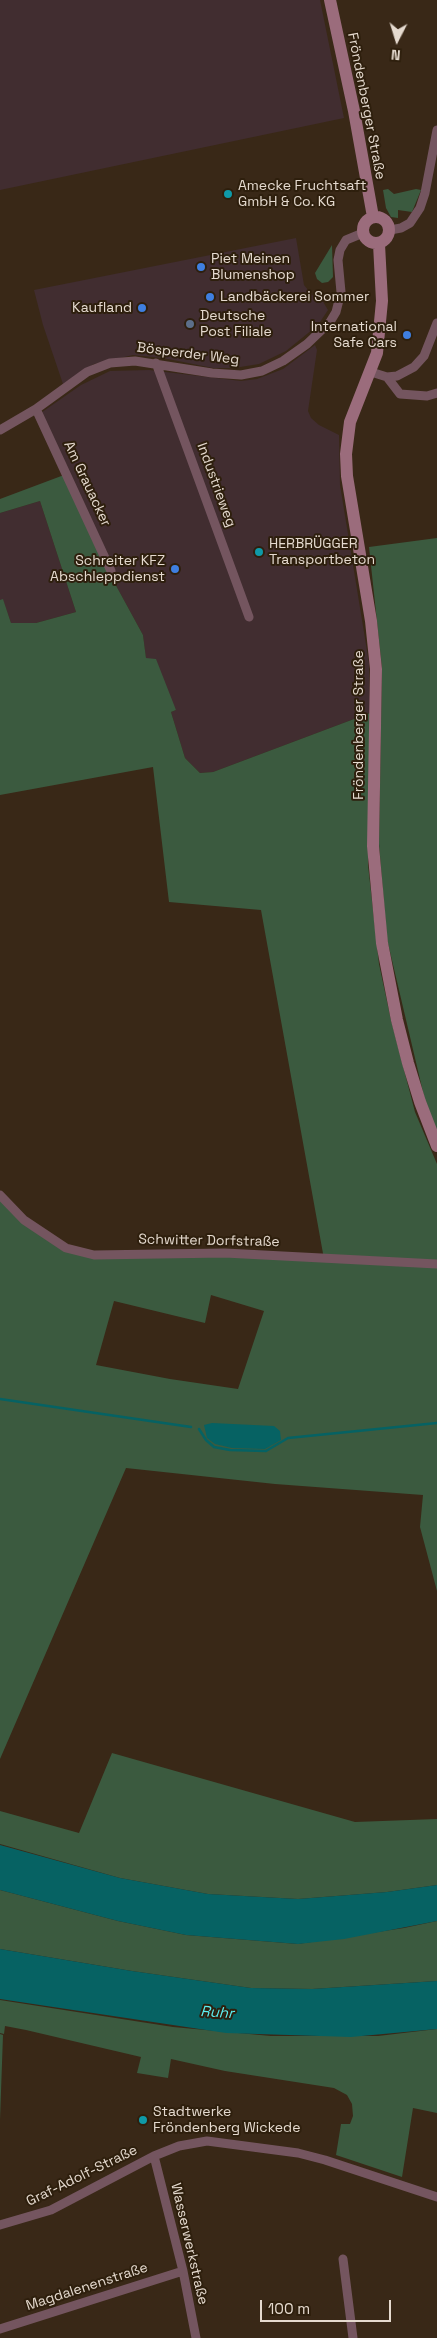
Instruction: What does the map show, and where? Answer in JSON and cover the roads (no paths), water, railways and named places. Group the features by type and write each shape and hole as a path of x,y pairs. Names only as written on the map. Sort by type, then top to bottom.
{"main road":[{"name":"Fröndenberger Straße","path":"330,0 354,111 373,217"},
{"path":"373,217 384,220 390,230 387,239 379,244 367,241 363,233 366,221 373,217"},
{"name":"Fröndenberger Straße","path":"379,244 382,267 382,314 377,353 350,422 346,454 371,621 376,669 373,846 376,895 382,943 397,1020 420,1102 437,1146"}],"street":[{"path":"390,230 402,228 410,223 420,208 425,194 437,130"},
{"name":"Bösperder Weg","path":"0,430 36,408 87,372 98,367 122,362 156,363 212,374 241,375 262,371 283,361 307,344 330,322 336,312 341,292 338,260 340,250 346,240 363,233"},
{"path":"371,372 387,377 406,374 424,356 437,324"},
{"name":"Industrieweg","path":"156,363 249,617"},
{"path":"387,377 400,394 427,396 437,393"},
{"name":"Am Grauacker","path":"36,408 111,571"},
{"name":"Schwitter Dorfstraße","path":"0,1195 24,1220 66,1248 94,1255 225,1253 437,1264"},
{"name":"Graf-Adolf-Straße","path":"0,2225 51,2210 154,2156 190,2143 208,2141 228,2142 325,2160 437,2197"},
{"name":"Wasserwerkstraße","path":"154,2156 183,2272 196,2338"},
{"path":"343,2259 353,2338"},
{"name":"Magdalenenstraße","path":"0,2329 183,2272"}],"water":[{"path":"212,1423 274,1426 280,1431 281,1440 265,1449 232,1448 215,1444 207,1438 204,1425"},
{"path":"0,1845 120,1878 208,1894 298,1899 387,1892 437,1885 437,1921 344,1939 298,1944 186,1935 118,1921 0,1890"},
{"name":"Ruhr","path":"0,1949 251,1988 312,1989 437,1981 437,2029 351,2037 226,2033 0,1999"}],"waterway":[{"path":"0,1399 191,1427"},
{"path":"199,1429 206,1440 214,1447 230,1450 266,1451 288,1438 437,1423"}],"place":[{"name":"Amecke Fruchtsaft GmbH & Co. KG","path":"228,194"},
{"name":"Piet Meinen Blumenshop","path":"201,267"},
{"name":"Landbäckerei Sommer","path":"210,297"},
{"name":"Kaufland","path":"142,308"},
{"name":"Deutsche Post Filiale","path":"190,324"},
{"name":"International Safe Cars","path":"407,335"},
{"name":"HERBRÜGGER Transportbeton","path":"259,552"},
{"name":"Schreiter KFZ Abschleppdienst","path":"175,569"},
{"name":"Stadtwerke Fröndenberg Wickede","path":"143,2120"}]}
